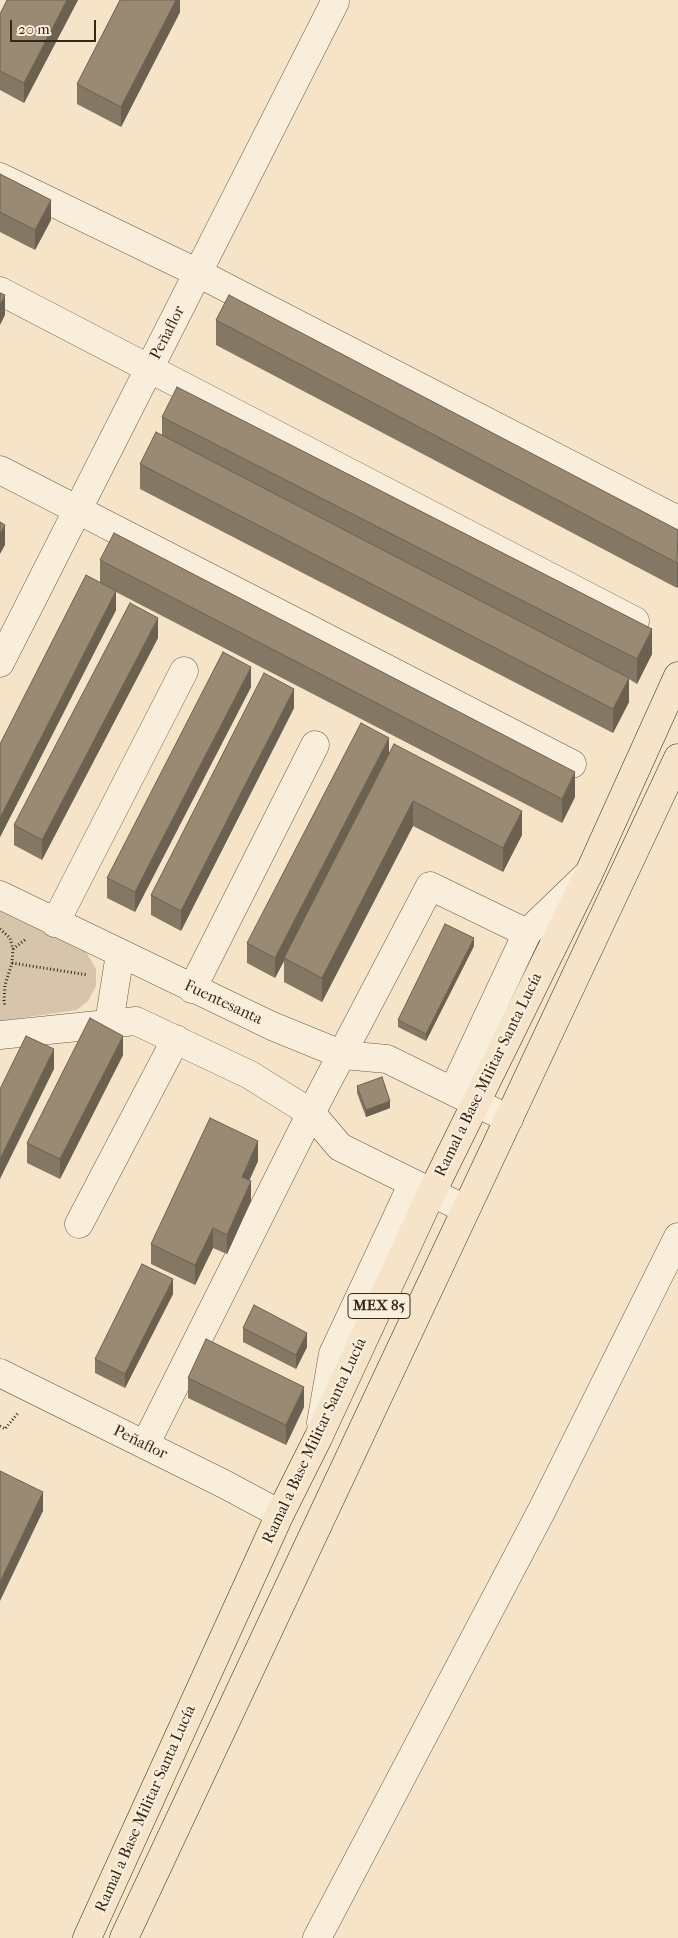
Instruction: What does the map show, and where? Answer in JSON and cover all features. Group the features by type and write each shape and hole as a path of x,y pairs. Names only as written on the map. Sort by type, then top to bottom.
{"main road":[{"name":"Ramal a Base Militar Santa Lucía","path":"87,1938 280,1514 318,1438 422,1188 464,1097 589,873 678,676"},
{"name":"Ramal a Base Militar Santa Lucía","path":"124,1938 678,758"}],"street":[{"name":"Peñaflor","path":"0,663 335,2"},
{"path":"0,177 198,273 678,520"},
{"path":"0,290 637,622"},
{"path":"0,470 572,764"},
{"path":"55,923 184,670"},
{"path":"192,989 314,745"},
{"path":"464,1097 527,933 589,873"},
{"path":"145,1445 311,1113 430,886 527,933"},
{"name":"Fuentesanta","path":"0,895 55,923 118,967 192,989 272,1026 343,1055 387,1059 509,1119"},
{"path":"109,1023 118,967"},
{"path":"6,1034 136,1021 250,1075 311,1113 340,1147 465,1209"},
{"path":"79,1224 176,1039"},
{"path":"317,1938 542,1510 678,1237"},
{"name":"Peñaflor","path":"0,1373 224,1484 280,1514"}],"path":[{"path":"0,929 10,938 12,949 12,963 5,985 6,1034"},
{"path":"12,963 118,967"}],"shaded area":[{"path":"0,910 86,952 96,969 96,986 88,1001 77,1010 0,1021"}],"building":[{"path":"7,0 67,0 24,83 0,71 0,14"},
{"path":"120,0 176,0 121,107 77,84"},
{"path":"0,174 51,200 35,230 0,212"},
{"path":"0,293 5,295 0,305"},
{"path":"229,295 678,530 677,563 216,320"},
{"path":"177,387 652,629 637,659 162,417"},
{"path":"156,432 629,678 613,709 140,464"},
{"path":"0,522 5,525 0,534"},
{"path":"114,533 575,772 562,799 100,560"},
{"path":"86,575 116,591 0,818 0,744"},
{"path":"130,603 158,618 42,840 14,825"},
{"path":"223,652 251,667 135,892 107,878"},
{"path":"264,673 294,689 181,911 151,895"},
{"path":"361,723 389,738 275,958 247,943"},
{"path":"394,744 522,811 503,848 413,801 322,978 284,958"},
{"path":"445,924 474,938 426,1034 398,1020"},
{"path":"90,1018 123,1036 60,1159 27,1143"},
{"path":"26,1036 54,1049 0,1159 0,1089"},
{"path":"382,1077 390,1101 366,1110 357,1086"},
{"path":"210,1118 258,1141 242,1177 251,1181 227,1235 213,1228 195,1265 151,1244"},
{"path":"142,1264 173,1279 125,1374 95,1359"},
{"path":"254,1305 307,1333 296,1355 243,1328"},
{"path":"206,1339 304,1387 286,1425 188,1378"},
{"path":"0,1471 43,1492 0,1582"}]}
